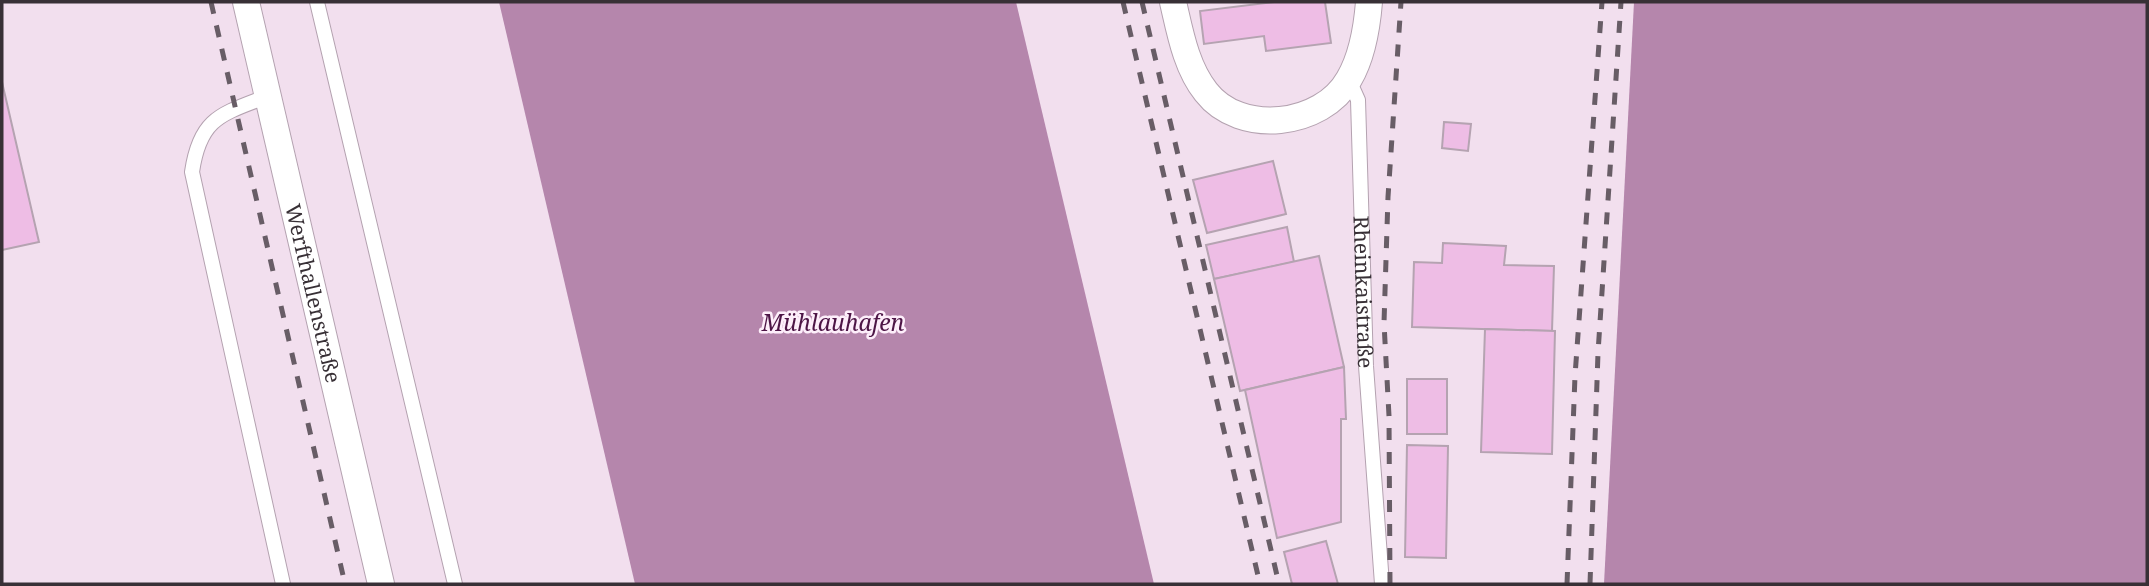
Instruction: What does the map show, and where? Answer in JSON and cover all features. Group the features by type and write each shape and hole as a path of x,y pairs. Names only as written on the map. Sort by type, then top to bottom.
{"street":[{"name":"Werfthallenstraße","path":"246,2 381,584"},
{"path":"1173,2 1187,58 1205,92 1220,106 1248,119 1279,122 1307,114 1335,97 1349,80 1360,52 1368,2"}],"lane":[{"path":"317,2 455,584"},
{"name":"Rheinkaistraße","path":"1349,80 1358,100 1366,366 1382,584"},
{"path":"268,96 226,112 212,122 201,136 192,172 283,584"}],"water":[{"name":"Mühlauhafen","path":"499,2 1016,2 1154,584 635,584"},
{"path":"1634,2 2147,2 2147,584 1604,584"}],"building":[{"path":"1274,2 1325,2 1331,43 1266,51 1264,36 1204,44 1200,11"},
{"path":"2,82 39,242 2,250"},
{"path":"1444,122 1471,124 1468,151 1442,148"},
{"path":"1273,161 1286,214 1207,233 1193,180"},
{"path":"1287,227 1294,262 1214,279 1206,245"},
{"path":"1443,243 1506,246 1504,265 1554,266 1552,331 1412,327 1414,262 1442,263"},
{"path":"1319,256 1344,367 1240,391 1214,279"},
{"path":"1485,329 1555,331 1552,454 1481,452"},
{"path":"1344,367 1346,419 1341,419 1341,522 1277,538 1245,390"},
{"path":"1407,379 1447,379 1447,434 1407,434"},
{"path":"1407,445 1448,446 1446,558 1405,557"},
{"path":"1326,541 1338,584 1292,584 1284,552"}],"railway":[{"path":"211,2 345,584"},
{"path":"1123,2 1260,584"},
{"path":"1142,2 1279,584"},
{"path":"1390,584 1389,416 1384,323 1388,197 1401,2"},
{"path":"1567,584 1575,376 1602,2"},
{"path":"1590,584 1598,353 1621,2"}]}
